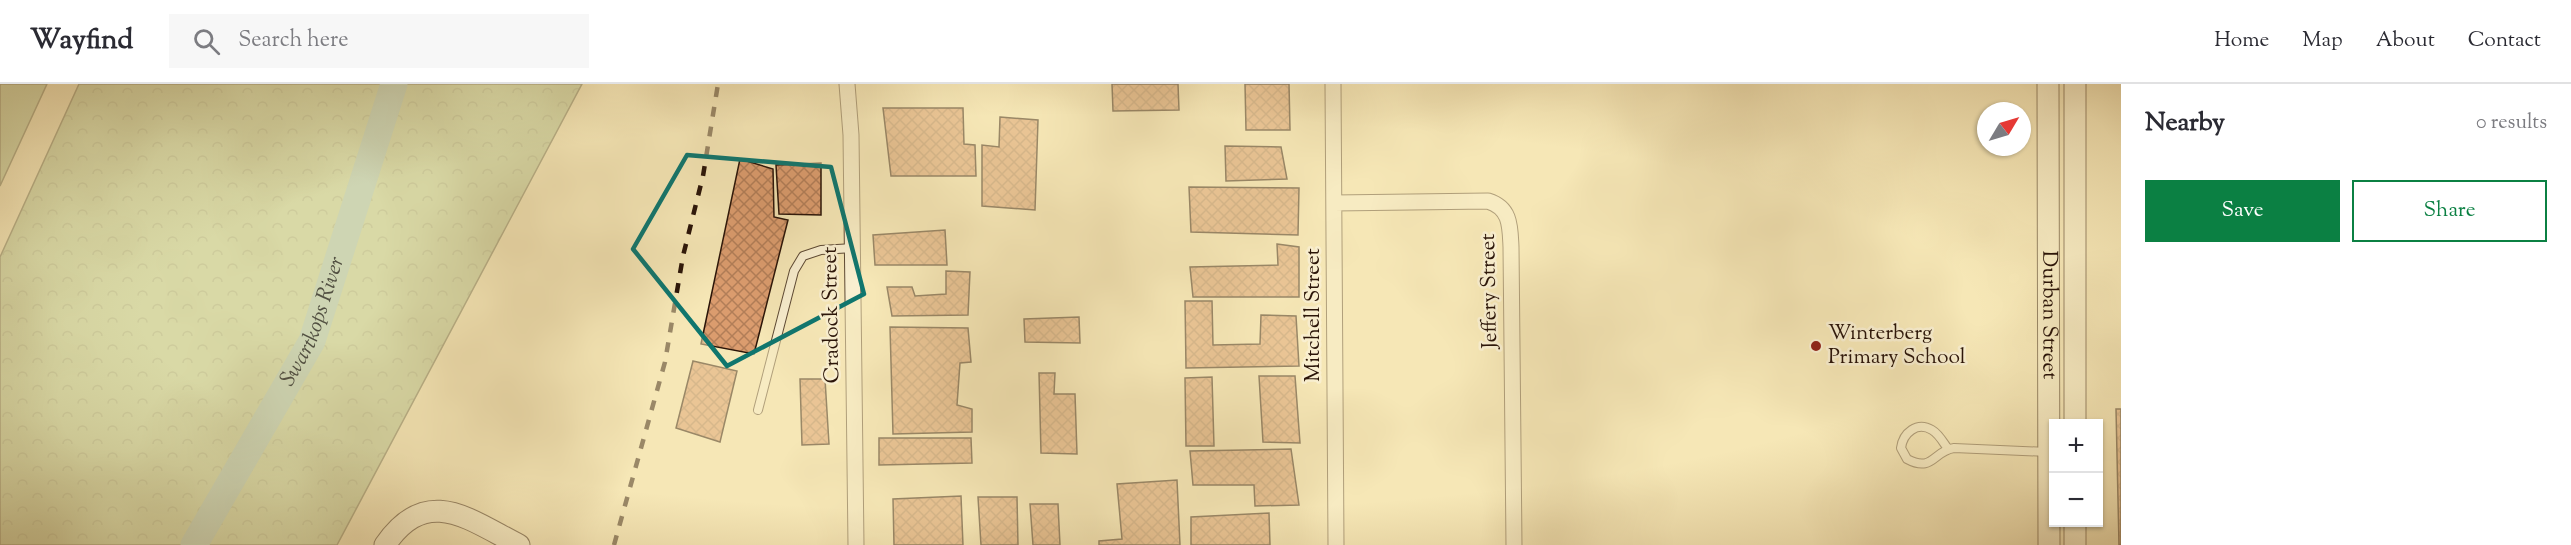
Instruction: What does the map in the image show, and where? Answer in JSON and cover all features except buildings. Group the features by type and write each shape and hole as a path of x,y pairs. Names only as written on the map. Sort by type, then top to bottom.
{"street":[{"name":"Cradock Street","path":"847,84 851,135 856,545"},
{"name":"Mitchell Street","path":"1334,84 1336,545"},
{"name":"Durban Street","path":"2048,84 2049,452"},
{"name":"Durban Street","path":"2075,84 2075,419"},
{"name":"Jeffery Street","path":"1334,203 1488,201 1498,205 1508,216 1511,247 1514,545"},
{"name":"Durban Street","path":"2049,473 2049,545"},
{"path":"385,545 400,526 425,511 449,512 519,545"},
{"path":"2075,527 2076,545"}],"lane":[{"path":"758,410 794,272 803,256 821,250 852,248"},
{"path":"1948,449 1934,431 1922,427 1905,435 1901,448 1907,459 1925,464 1933,461 1948,449 2049,452"}],"highlighted area":[{"path":"687,155 831,167 864,294 727,366 633,249"}],"green space":[{"path":"0,84 47,84 0,186"},
{"path":"79,84 582,84 337,545 0,545 0,257"}],"waterway":[{"name":"Swartkops River","path":"194,545 312,341 394,84"}],"railway":[{"path":"614,545 665,362 683,256 703,176 718,84"}],"place":[{"name":"Winterberg Primary School","path":"1816,346"}]}
